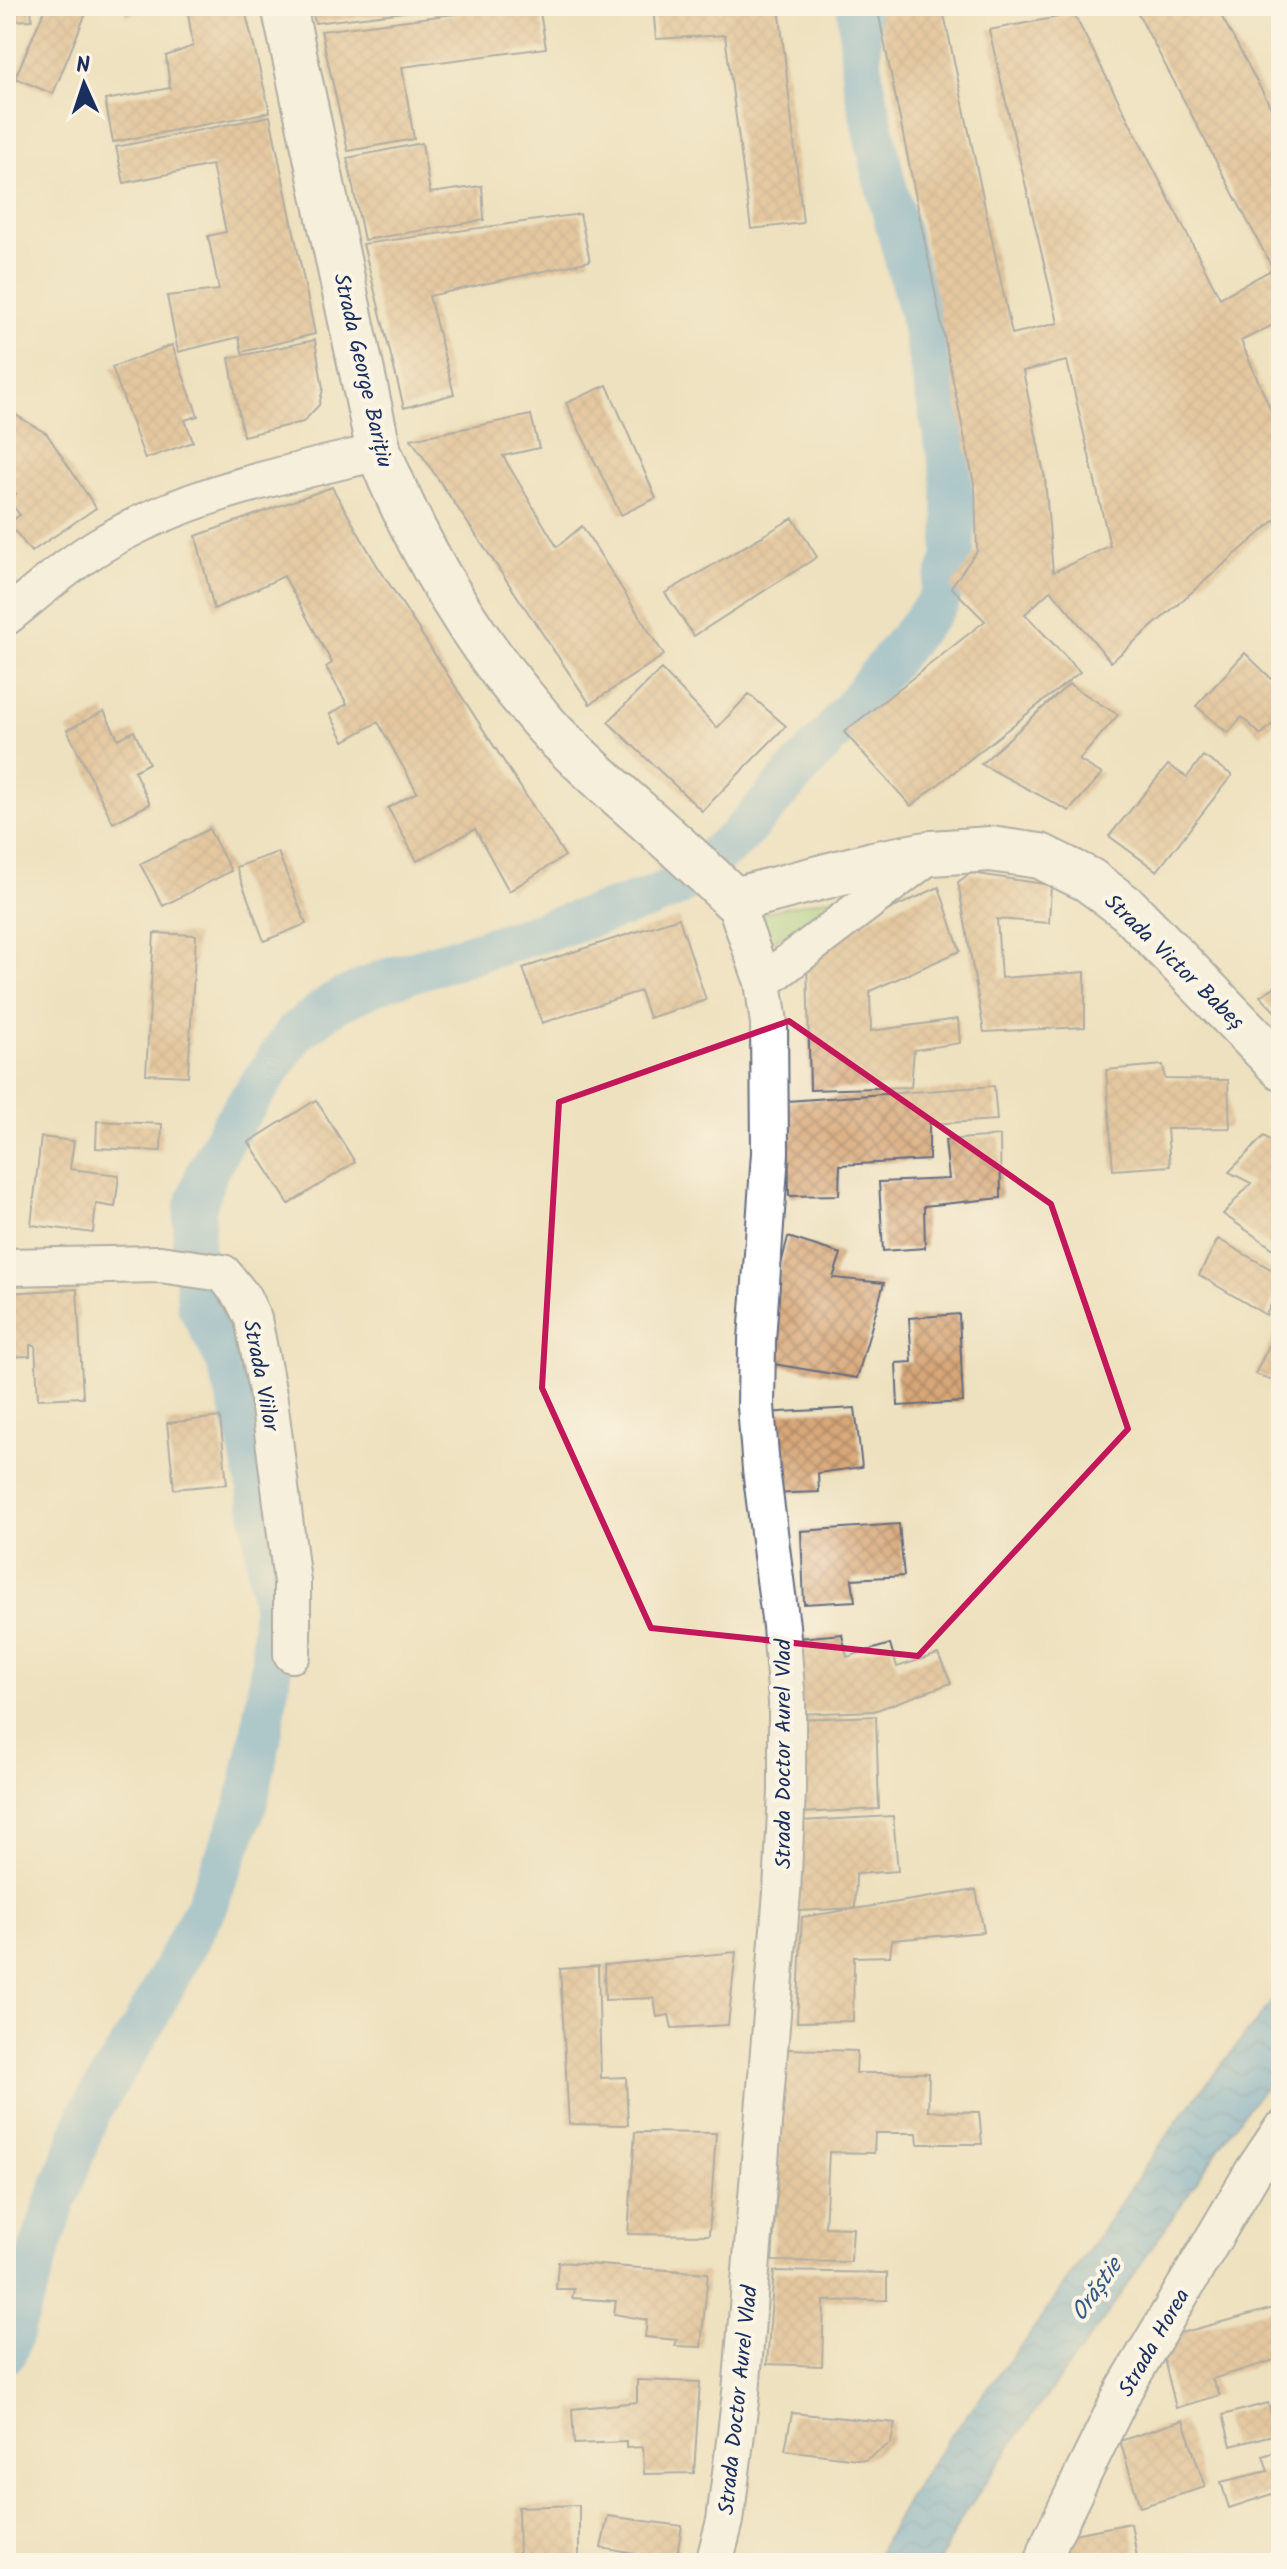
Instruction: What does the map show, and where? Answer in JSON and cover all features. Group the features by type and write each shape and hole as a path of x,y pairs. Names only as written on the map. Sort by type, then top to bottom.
{"main road":[{"name":"Strada George Barițiu","path":"284,6 379,452 401,507 446,589 494,662 553,734 722,889"},
{"name":"Strada Victor Babeș","path":"722,889 932,853 990,849 1040,856 1089,880 1128,909 1281,1067"}],"street":[{"path":"6,617 98,547 146,521 196,499 379,452"},
{"path":"763,982 790,958 932,853"},
{"name":"Strada Doctor Aurel Vlad","path":"714,2563 725,2521 741,2393 768,2082 787,1791 787,1702 781,1626 756,1406 757,1340 770,1153 769,1023 763,982 722,889"},
{"name":"Strada Viilor","path":"6,1267 160,1264 223,1273 243,1298 253,1319 269,1400 292,1582 292,1654"},
{"name":"Strada Horea","path":"1043,2563 1125,2388 1254,2170 1281,2130"}],"highlighted area":[{"path":"789,1021 1051,1204 1128,1429 918,1656 651,1628 542,1388 559,1102"}],"green space":[{"path":"863,891 762,947 747,916"}],"water":[{"name":"Orăștie","path":"1281,1990 1281,2065 1232,2129 1108,2313 1025,2425 961,2519 938,2563 873,2563 910,2495 948,2439 1031,2333 1177,2121"}],"building":[{"path":"6,6 31,6 32,20 6,21"},
{"path":"46,6 89,6 53,94 15,78"},
{"path":"124,6 158,6 158,7 126,16"},
{"path":"187,6 244,6 270,112 113,142 105,100 170,88 166,56 193,46"},
{"path":"311,6 436,6 436,8 315,23"},
{"path":"517,6 539,6 546,48 402,67 414,139 348,151 321,31"},
{"path":"653,6 779,6 803,223 751,229 725,35 656,39"},
{"path":"877,6 978,6 944,14 1012,334 1058,323 989,30 1074,14 1220,298 1273,269 1134,6 1216,6 1281,126 1281,321 1241,341 1281,434 1281,515 1111,662 1051,590 1025,614 1080,672 911,806 844,732 985,621 951,587 977,551 975,489","holes":["1067,361 1110,546 1053,572 1045,479 1023,371"]},
{"path":"270,116 315,334 242,352 239,337 178,352 167,296 219,290 208,236 226,232 212,165 124,183 116,147"},
{"path":"422,143 430,193 482,186 484,220 364,240 347,158"},
{"path":"580,214 590,261 429,296 454,394 404,408 363,244"},
{"path":"315,340 323,389 319,405 303,422 243,436 229,358"},
{"path":"172,345 198,416 185,420 193,442 145,459 112,367"},
{"path":"607,385 656,498 621,515 566,403"},
{"path":"6,409 47,434 96,508 31,552 9,523 20,515 8,500 16,494 6,479 6,464 10,461 6,458"},
{"path":"531,415 539,448 503,456 557,547 582,526 664,655 590,704 411,439"},
{"path":"332,487 375,562 565,856 509,891 475,829 417,861 388,808 417,792 378,722 344,741 330,714 347,704 326,667 332,663 284,576 214,609 196,536"},
{"path":"793,518 817,557 694,636 665,593"},
{"path":"1245,653 1281,688 1281,716 1261,735 1242,717 1228,733 1196,706"},
{"path":"661,669 717,728 749,694 786,726 702,811 608,722"},
{"path":"1069,684 1118,715 1079,760 1102,774 1069,811 981,764"},
{"path":"104,711 118,739 134,731 149,763 134,771 150,804 113,823 67,730"},
{"path":"1203,756 1232,775 1157,871 1109,836 1168,765 1187,777"},
{"path":"209,829 231,871 163,906 140,864"},
{"path":"278,852 306,924 264,941 236,867"},
{"path":"971,873 1051,885 1049,923 997,919 1001,978 1085,972 1085,1027 984,1032 958,882"},
{"path":"939,887 960,951 870,991 871,1031 958,1019 960,1043 914,1050 911,1087 810,1090 807,961 865,921"},
{"path":"679,918 706,1000 649,1018 640,991 542,1023 523,968"},
{"path":"154,933 196,935 188,1076 146,1074"},
{"path":"1281,983 1281,1018 1260,996"},
{"path":"1163,1065 1165,1079 1228,1080 1230,1128 1167,1129 1170,1166 1113,1170 1106,1070"},
{"path":"994,1086 997,1120 929,1124 929,1160 840,1165 839,1195 789,1196 788,1101"},
{"path":"316,1100 355,1162 289,1204 249,1142"},
{"path":"97,1121 162,1124 161,1151 96,1148"},
{"path":"1000,1136 1001,1198 924,1206 925,1248 883,1251 879,1182 949,1179 945,1140"},
{"path":"1264,1136 1281,1148 1281,1254 1223,1214 1251,1183 1229,1172"},
{"path":"41,1137 74,1141 70,1169 119,1175 115,1207 96,1204 93,1233 31,1225"},
{"path":"788,1237 841,1254 833,1278 884,1283 857,1378 761,1362 770,1308"},
{"path":"1218,1239 1281,1275 1281,1283 1266,1315 1199,1275"},
{"path":"77,1289 83,1397 38,1399 35,1345 30,1345 30,1356 6,1357 6,1293"},
{"path":"959,1314 963,1402 898,1406 896,1363 912,1362 909,1318"},
{"path":"1281,1321 1281,1383 1255,1374"},
{"path":"855,1408 862,1467 818,1473 819,1492 767,1494 763,1413"},
{"path":"220,1417 227,1484 174,1489 167,1423"},
{"path":"899,1524 904,1576 852,1579 855,1601 804,1604 801,1531"},
{"path":"842,1634 847,1657 890,1644 897,1667 938,1654 951,1683 874,1711 795,1714 788,1639"},
{"path":"876,1716 879,1809 800,1813 798,1719"},
{"path":"893,1816 898,1871 856,1874 855,1908 799,1911 800,1821"},
{"path":"976,1890 984,1932 892,1940 890,1956 854,1957 853,2021 797,2022 802,1917"},
{"path":"736,1952 728,2025 672,2028 669,2015 657,2017 654,1998 605,2000 604,1965"},
{"path":"598,1966 601,2078 626,2077 628,2125 569,2124 560,1969"},
{"path":"787,2049 857,2051 856,2073 929,2073 928,2111 979,2112 982,2144 918,2144 917,2133 875,2133 874,2153 829,2152 825,2227 853,2228 851,2262 772,2261"},
{"path":"635,2132 716,2133 709,2235 628,2234"},
{"path":"558,2262 708,2273 701,2347 675,2346 677,2340 645,2337 647,2320 614,2314 616,2301 572,2298 574,2289 556,2289"},
{"path":"774,2271 887,2273 887,2300 824,2301 822,2366 767,2364"},
{"path":"1281,2306 1281,2358 1212,2379 1220,2395 1176,2408 1159,2339"},
{"path":"637,2380 700,2382 694,2473 644,2474 643,2447 626,2448 626,2442 574,2444 572,2409 637,2402"},
{"path":"1268,2403 1276,2434 1231,2446 1223,2415"},
{"path":"792,2413 895,2423 891,2443 865,2460 785,2450"},
{"path":"1183,2420 1205,2487 1140,2507 1120,2441"},
{"path":"1281,2450 1281,2491 1229,2508 1221,2482 1268,2471 1263,2456"},
{"path":"579,2505 579,2563 519,2563 518,2507"},
{"path":"608,2516 682,2526 676,2561 601,2548"},
{"path":"1131,2523 1138,2563 1056,2563 1053,2538"}],"waterway":[{"path":"6,2352 89,2113 143,2026 206,1906 246,1806 261,1736 272,1659 273,1605 257,1480 226,1359 198,1305 193,1245 195,1208 207,1172 230,1128 295,1033 334,1003 385,980 648,899 674,888 736,839 833,732 938,602 953,559 955,519 950,467 921,319 883,175 862,75 858,6"}]}
